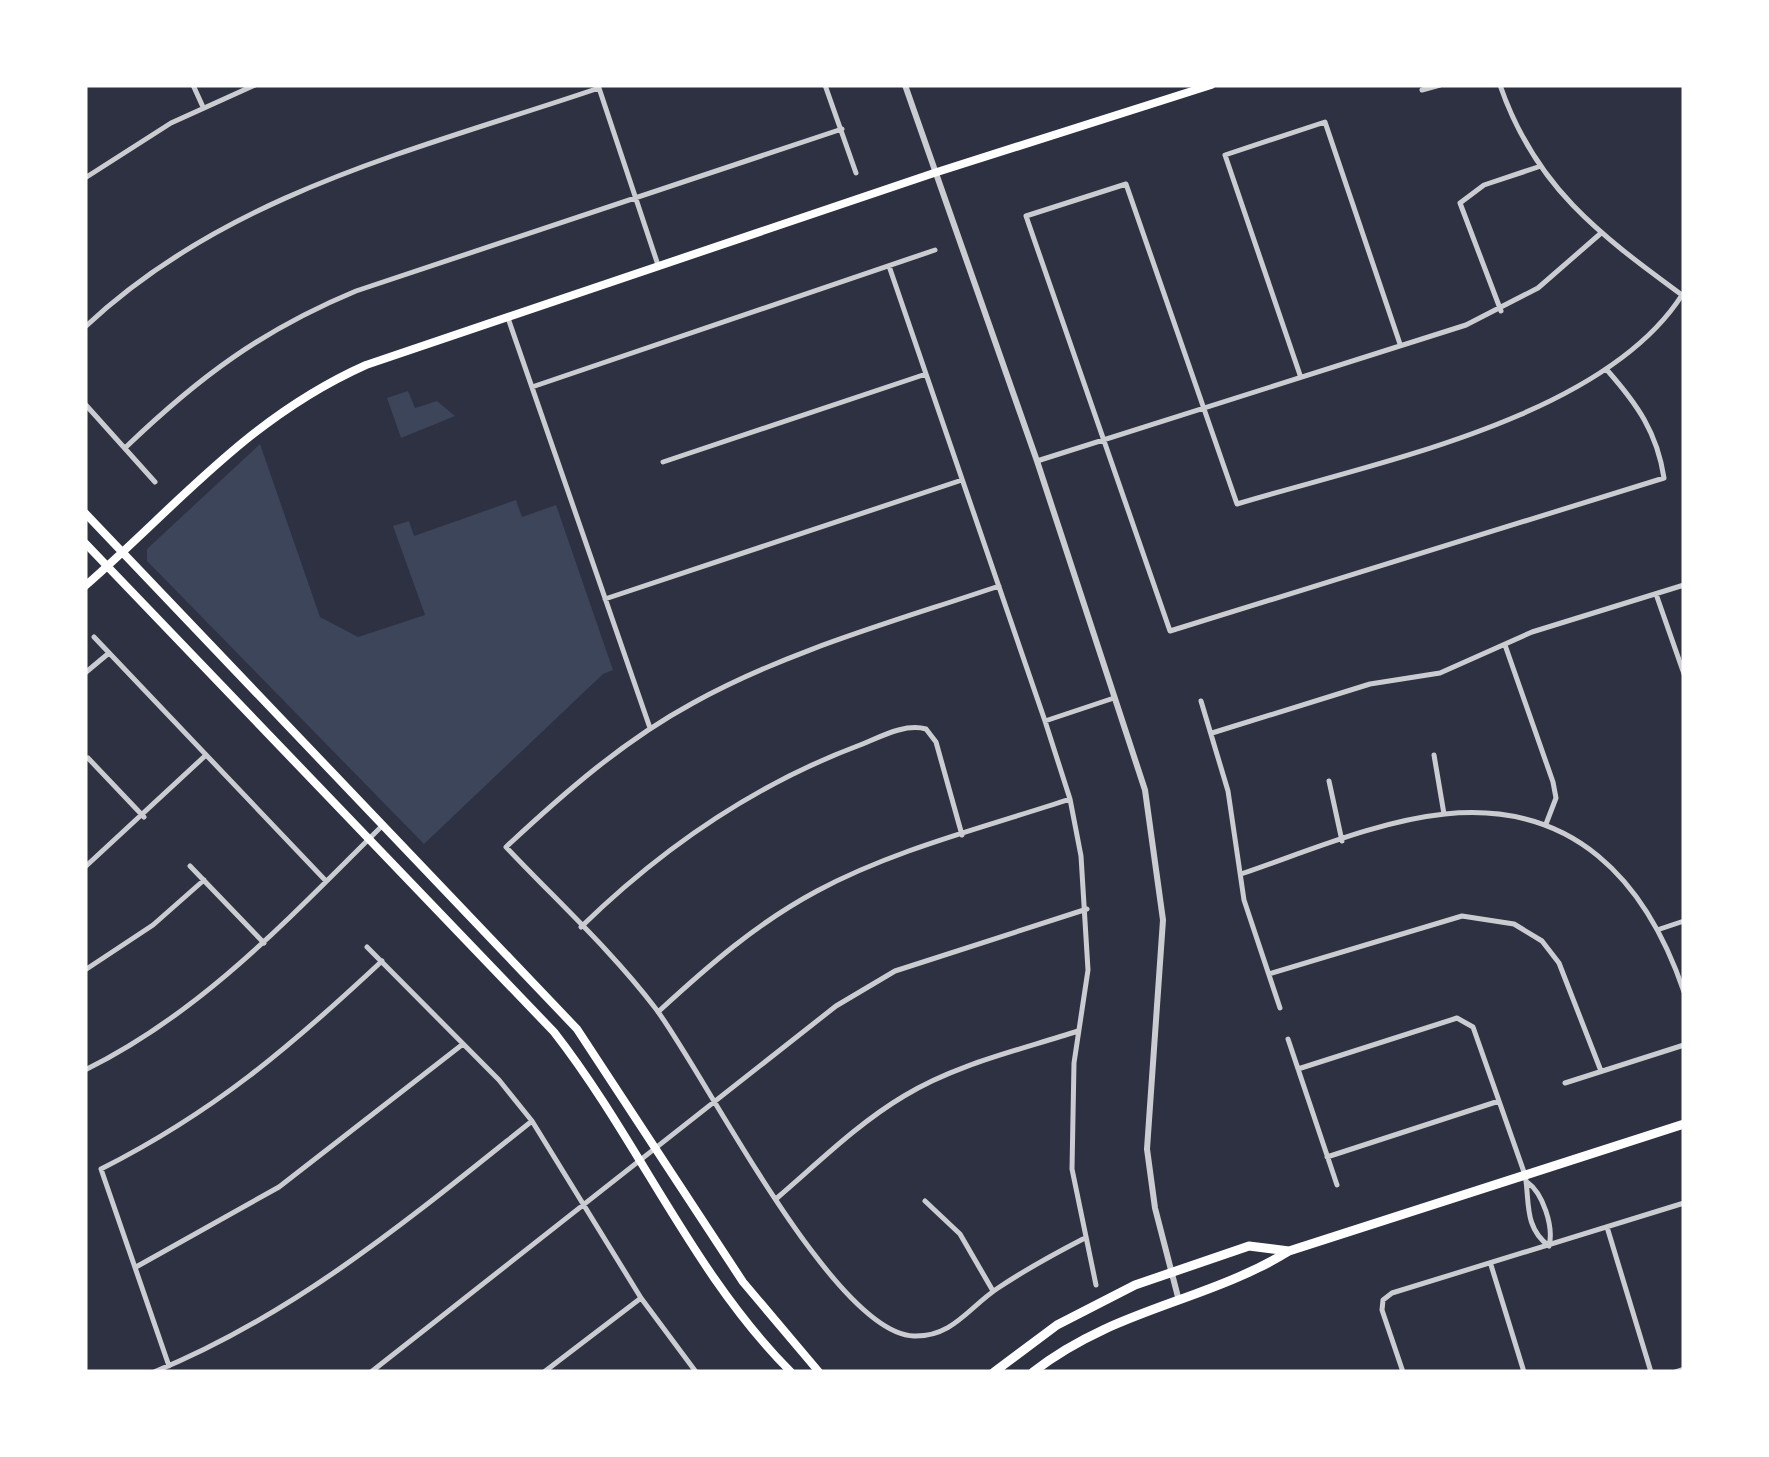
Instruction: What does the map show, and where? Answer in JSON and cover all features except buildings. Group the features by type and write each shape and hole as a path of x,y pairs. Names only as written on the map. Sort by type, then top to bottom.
{"main road":[{"path":"85,586 230,449 280,410 366,365 934,173 1211,85"},
{"path":"85,513 576,1029 762,1308 819,1372"},
{"path":"85,543 554,1032 729,1298 791,1372"},
{"path":"1033,1372 1108,1324 1260,1268 1288,1250 1526,1178 1684,1124"},
{"path":"994,1372 1086,1309 1172,1272 1249,1246 1288,1250"}],"street":[{"path":"193,85 203,106"},
{"path":"85,178 203,106 255,85"},
{"path":"826,85 856,173"},
{"path":"904,85 1037,460 1144,790 1161,890 1161,996 1147,1149 1155,1208 1178,1297"},
{"path":"1422,90 1440,85"},
{"path":"1500,85 1539,166 1600,234 1682,295 1670,314 1607,370 1568,394 1484,428 1237,504 1126,184 1026,216 1170,631 1664,478 1659,446 1640,407 1607,370"},
{"path":"85,327 168,258 288,194 599,87 659,268"},
{"path":"1300,376 1225,155 1325,122 1400,344"},
{"path":"126,447 217,365 305,312 842,130"},
{"path":"1501,310 1460,204 1484,185 1539,166"},
{"path":"1037,460 1501,310 1570,264 1600,234"},
{"path":"532,387 935,250"},
{"path":"889,266 1070,799 1086,909 1088,970 1078,1031 1072,1150 1083,1238 1096,1285"},
{"path":"508,318 650,728"},
{"path":"663,462 926,374"},
{"path":"85,404 155,482"},
{"path":"606,599 962,480"},
{"path":"1212,733 1370,684 1440,673 1505,645 1684,585"},
{"path":"999,586 789,657 739,679 650,728 563,794 506,847 658,1012 777,1198 846,1295 887,1330 912,1336 940,1332 960,1321 993,1291 1083,1238"},
{"path":"1656,594 1684,674"},
{"path":"94,637 326,881"},
{"path":"1505,645 1553,782 1556,798 1546,824"},
{"path":"85,673 109,653"},
{"path":"1045,721 1116,697"},
{"path":"1201,701 1228,791 1244,900 1280,1008"},
{"path":"581,927 637,872 754,793 818,761 907,727 926,730 936,742 962,834"},
{"path":"85,867 144,817 206,755"},
{"path":"1434,755 1444,814"},
{"path":"88,758 144,817"},
{"path":"1329,780 1342,841"},
{"path":"658,1012 759,926 817,890 962,834 1070,799"},
{"path":"1241,874 1342,841 1444,814 1486,813 1546,824 1612,866 1642,900 1660,928 1684,992"},
{"path":"85,1070 195,1002 264,944 384,825"},
{"path":"190,866 264,944"},
{"path":"85,970 152,924 204,880"},
{"path":"371,1372 642,1162 804,1029 895,971 1086,909"},
{"path":"1269,974 1449,918 1486,917 1514,924 1542,941 1559,962 1601,1072"},
{"path":"1660,928 1684,921"},
{"path":"367,946 464,1044 532,1121 640,1298 696,1372"},
{"path":"169,1366 101,1169 208,1110 291,1046 382,961"},
{"path":"1298,1069 1458,1018 1466,1020 1526,1178 1538,1189 1552,1236 1549,1246"},
{"path":"777,1198 867,1120 906,1094 948,1074 1078,1031"},
{"path":"1288,1039 1337,1185"},
{"path":"135,1268 279,1187 464,1044"},
{"path":"1565,1083 1684,1045"},
{"path":"1327,1157 1499,1101"},
{"path":"154,1372 224,1341 322,1283 532,1121"},
{"path":"1526,1178 1523,1193 1538,1238 1549,1246"},
{"path":"925,1201 960,1234 993,1291"},
{"path":"1403,1372 1382,1310 1383,1300 1392,1293 1490,1266 1684,1203"},
{"path":"1607,1227 1650,1372"},
{"path":"1490,1266 1524,1372"},
{"path":"544,1372 640,1298"},
{"path":"1674,1372 1684,1369"}],"shaded area":[{"path":"408,391 415,408 437,401 455,416 401,438 387,398"},
{"path":"260,444 320,617 358,637 425,615 393,526 409,521 414,536 516,500 522,517 556,505 613,670 603,674 424,844 147,561 147,549"}]}
